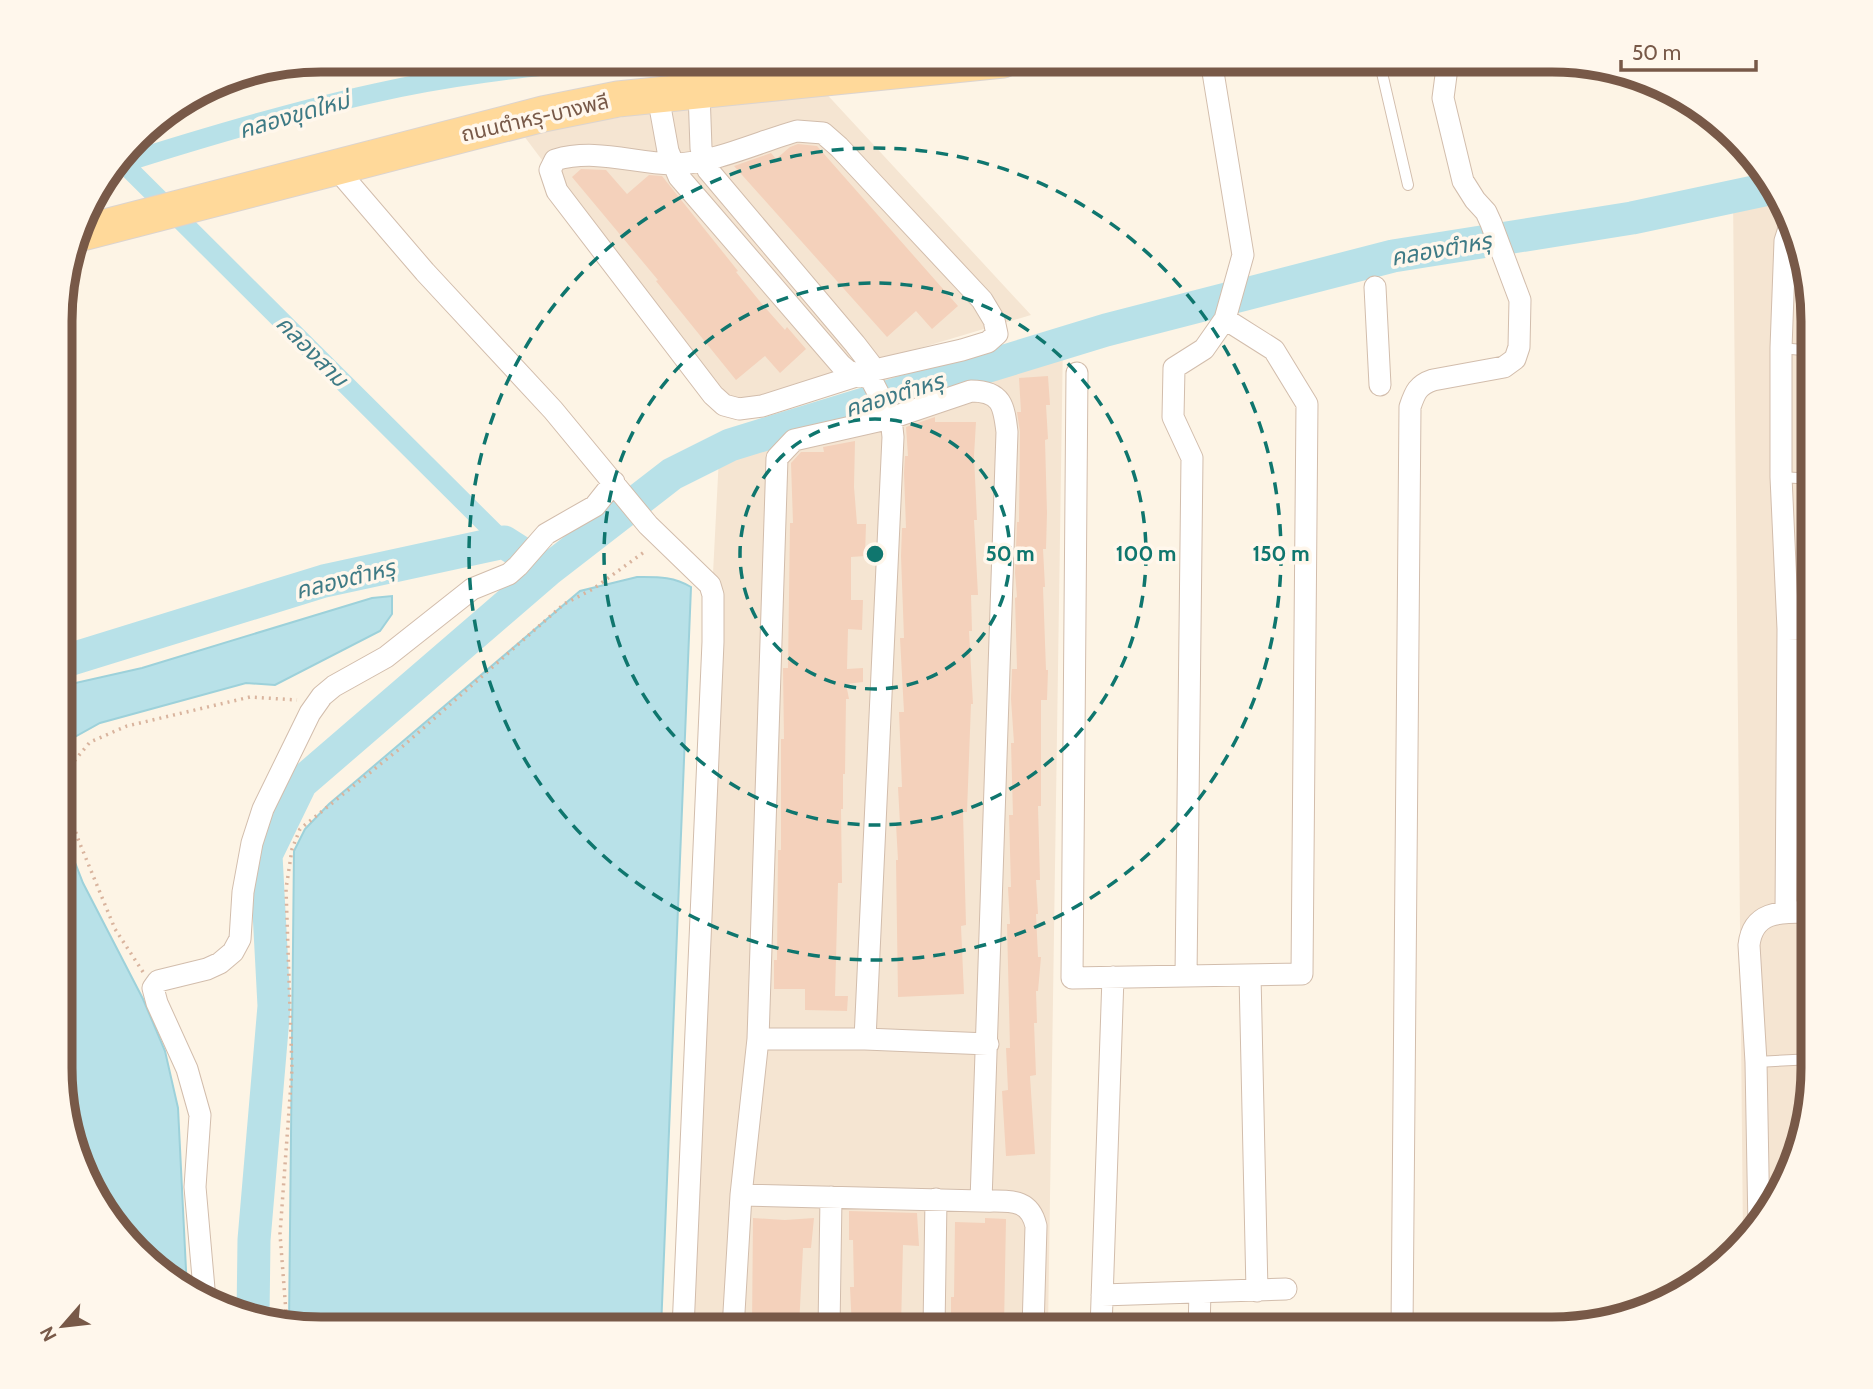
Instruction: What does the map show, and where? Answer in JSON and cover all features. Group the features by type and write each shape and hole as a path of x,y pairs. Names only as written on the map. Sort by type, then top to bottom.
{"main road":[{"name":"ถนนตำหรุ-บางพลี","path":"89,231 543,114 618,99 876,72"}],"street":[{"path":"1186,976 1192,458 1173,417 1174,368 1204,349 1225,319 1243,255 1213,72"},
{"path":"1402,1317 1410,407 1415,392 1422,384 1504,367 1515,359 1519,347 1520,300 1486,212 1463,181 1443,98 1446,72"},
{"path":"699,92 704,160 708,170 869,377 888,412 893,437 865,1039"},
{"path":"658,96 668,151 679,177 841,365 869,377"},
{"path":"797,131 822,133 839,147 982,300 994,320 997,334 988,342 962,350 762,406 739,409 724,405 713,395 557,191 550,170 555,160 571,155 620,156 673,164 704,160 797,131"},
{"path":"335,167 364,204 553,410 627,498 710,585 713,595 713,642 684,1317"},
{"path":"1786,236 1781,348 1781,477 1788,629 1786,912"},
{"path":"1375,287 1374,384 1415,392"},
{"path":"1077,373 1072,978 1302,974 1307,404 1275,350 1225,319"},
{"path":"734,1317 741,1195 758,1040 777,458 794,440 971,391 984,391 1003,405 1007,432 981,1201"},
{"path":"204,1288 195,1187 200,1115 187,1069 157,1003 153,988 158,982 207,969 233,952 240,939 243,892 252,843 263,808 317,702 334,686 386,657 472,589 509,574 546,534 595,506 627,498"},
{"path":"1788,629 1801,628"},
{"path":"1769,1189 1756,1062 1749,945 1751,930 1759,920 1786,912 1801,912"},
{"path":"1251,975 1258,1291"},
{"path":"1101,1317 1113,977"},
{"path":"758,1040 865,1039 988,1044"},
{"path":"741,1195 936,1199 1016,1203 1026,1206 1033,1213 1036,1226 1033,1317"},
{"path":"829,1317 831,1197"},
{"path":"934,1317 936,1199"},
{"path":"1102,1295 1286,1289"},
{"path":"1199,1317 1200,1292"}],"lane":[{"path":"1381,72 1408,185"},
{"path":"1781,348 1801,350"},
{"path":"1781,477 1801,478"},
{"path":"1786,764 1801,765"},
{"path":"1756,1062 1801,1060"}],"path":[{"path":"286,1315 280,1234 292,1069 286,889 292,849 300,829 403,746 564,604 593,589 663,538"},
{"path":"72,764 90,742 127,726 250,697 317,702"},
{"path":"72,821 115,929 153,988"}],"shaded area":[{"path":"821,88 1031,315 890,357 904,383 1063,338 1048,1317 679,1317 686,1101 720,437 877,391 862,367 728,408 521,132"},
{"path":"1763,189 1768,196 1793,256 1801,305 1801,1084 1793,1133 1776,1178 1743,1228 1733,195"}],"water":[{"path":"637,577 671,579 691,587 661,1317 289,1315 294,851 305,829 329,804 580,591"},
{"path":"392,596 392,614 380,631 275,685 246,683 100,723 72,739 72,684 142,668 372,598"},
{"path":"72,855 83,883 143,999 165,1051 178,1108 186,1278 169,1266 123,1220 97,1178 80,1133 72,1084"}],"building":[{"path":"798,144 817,146 958,306 932,329 916,311 887,337 734,166 771,153 776,159"},
{"path":"581,169 606,170 627,194 649,175 662,176 762,304 806,349 780,373 765,356 736,380 656,281 658,280 572,177"},
{"path":"1048,376 1050,405 1046,405 1047,513 1043,587 1048,670 1047,700 1041,700 1041,806 1038,806 1040,880 1036,880 1038,957 1041,957 1036,991 1037,1023 1034,1023 1036,1075 1030,1076 1035,1154 1006,1156 1002,1091 1008,1090 1006,1048 1010,1048 1007,924 1010,924 1008,887 1011,887 1009,815 1013,815 1012,669 1017,669 1015,573 1019,522 1020,432 1017,412 1021,412 1019,378"},
{"path":"935,417 935,422 976,422 974,456 977,520 974,520 978,595 971,595 972,631 969,631 973,704 967,812 963,812 966,925 961,926 964,994 898,997 896,824 900,824 898,787 902,787 899,712 904,712 900,638 904,638 901,556 902,528 906,528 906,427"},
{"path":"855,441 854,487 857,524 866,524 865,556 851,557 851,600 863,600 862,630 848,629 847,669 863,668 863,682 846,684 849,699 846,699 845,774 841,809 842,883 838,883 835,996 848,996 847,1011 805,1010 805,989 774,989 774,960 777,960 778,850 781,850 783,668 788,668 790,523 793,523 791,463 801,452 824,452 823,447"},
{"path":"849,1211 917,1213 919,1246 903,1245 901,1317 851,1317 853,1240 849,1240"},
{"path":"753,1218 814,1218 811,1248 803,1248 800,1317 752,1317"},
{"path":"985,1218 1006,1219 1004,1317 951,1317 951,1297 954,1297 955,1222 985,1223"}],"waterway":[{"name":"คลองขุดใหม่","path":"130,161 310,108 402,87 492,72"},
{"name":"คลองสาม","path":"126,166 504,542"},
{"name":"คลองตำหรุ","path":"253,1308 254,1240 274,1006 266,855 301,783 548,570 672,474 730,445 1106,330 1393,256 1632,218 1764,190"},
{"name":"คลองตำหรุ","path":"72,659 324,581 504,542 548,570"}]}
